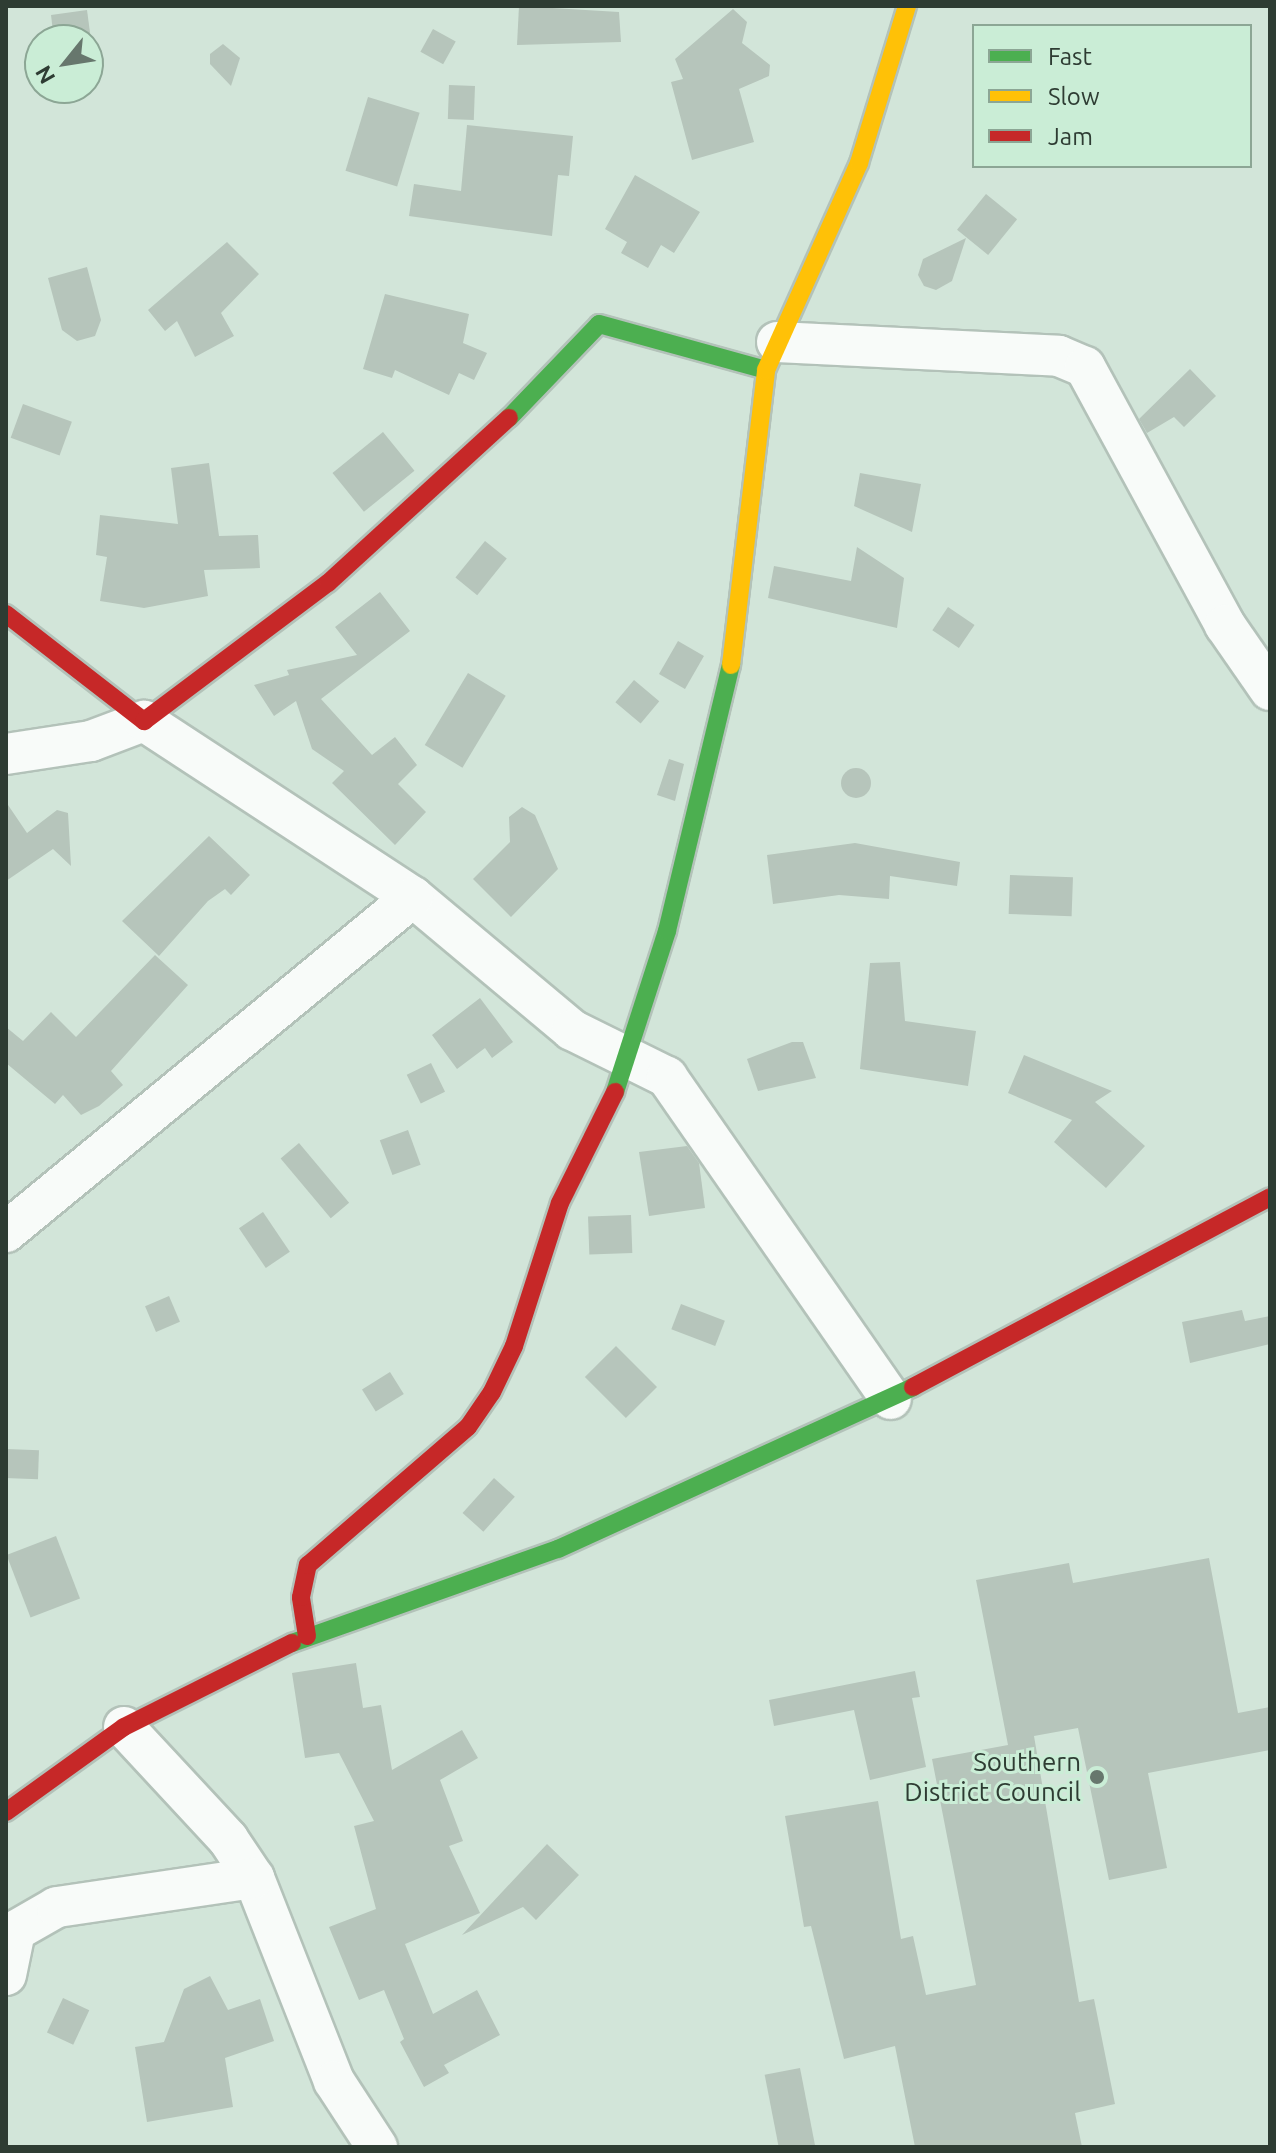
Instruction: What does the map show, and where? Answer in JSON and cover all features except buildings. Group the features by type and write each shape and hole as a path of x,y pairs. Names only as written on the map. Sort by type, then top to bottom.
{"street":[{"path":"307,1636 301,1597 308,1565 468,1427 492,1392 514,1346 560,1203 609,1110 667,931 726,703 771,356 859,163 907,6"},
{"path":"6,754 91,741 144,721 328,583 498,430 599,324 771,356 1059,356 1085,367 1225,625 1270,690"},
{"path":"6,614 144,721 413,897 527,998 623,1061 656,1070 678,1087 848,1345 891,1399"},
{"path":"6,1232 413,897"},
{"path":"6,1812 124,1727 307,1636 558,1549 891,1399 1270,1197"},
{"path":"124,1727 228,1839 254,1878 334,2081 377,2147"},
{"path":"6,1975 15,1931 57,1907 254,1878"}],"traffic: fast":[{"path":"509,418 599,324 766,370"},
{"path":"615,1092 667,931 731,665"},
{"path":"292,1643 558,1549 913,1387"}],"traffic: slow":[{"path":"731,665 766,370 859,163 907,6"}],"traffic: jam":[{"path":"6,614 144,721 328,583 509,418"},
{"path":"307,1636 301,1597 308,1565 468,1427 492,1392 514,1346 560,1203 615,1092"},
{"path":"913,1387 1270,1197"},
{"path":"6,1812 124,1727 292,1643"}],"place":[{"name":"Southern District Council","path":"1097,1777"}]}
